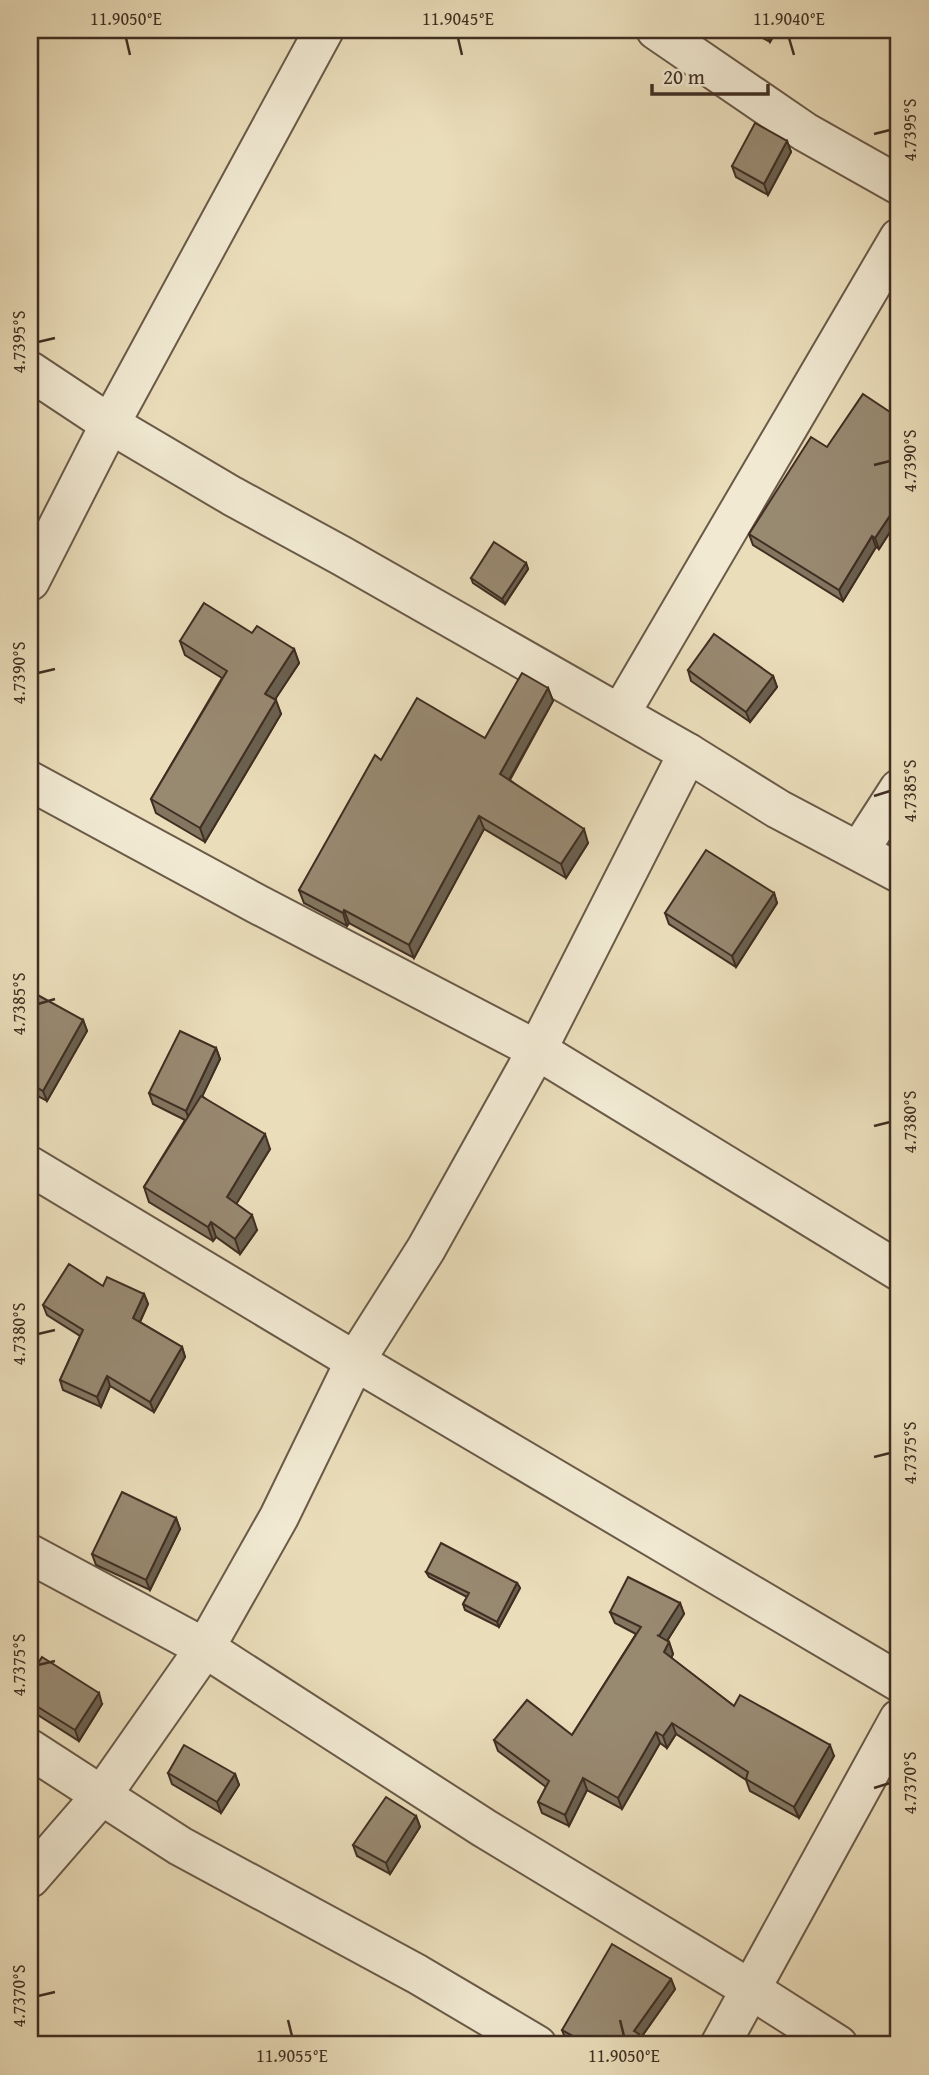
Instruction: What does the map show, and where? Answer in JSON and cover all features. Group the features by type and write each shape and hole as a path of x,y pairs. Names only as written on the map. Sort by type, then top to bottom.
{"street":[{"path":"30,582 110,424 324,30"},
{"path":"656,30 805,132 899,186"},
{"path":"620,715 899,238"},
{"path":"30,371 110,424 232,496 688,753 778,809 899,873"},
{"path":"30,1878 102,1796 205,1648 279,1517 355,1361 426,1248 537,1050 688,753"},
{"path":"30,781 257,904 537,1050 899,1271"},
{"path":"859,851 899,789"},
{"path":"30,1166 899,1682"},
{"path":"30,1554 205,1648 484,1828 838,2045"},
{"path":"720,2045 899,1719"},
{"path":"30,1749 180,1846 417,1974 537,2045"}],"building":[{"path":"755,123 787,141 764,184 732,166"},
{"path":"863,394 899,418 899,502 875,538 872,536 839,590 749,534 811,437 827,447"},
{"path":"494,542 526,563 502,599 471,578"},
{"path":"204,603 252,633 257,626 294,649 265,694 276,700 200,828 151,799 227,671 180,641"},
{"path":"714,634 773,676 746,712 688,670"},
{"path":"522,673 548,688 500,774 584,829 561,864 479,816 409,945 344,910 343,913 299,890 375,755 381,760 417,698 485,738"},
{"path":"706,850 774,893 732,956 665,913"},
{"path":"34,993 83,1020 43,1091 30,1083 30,1001"},
{"path":"180,1031 216,1048 186,1111 149,1093"},
{"path":"201,1096 265,1134 227,1197 252,1215 235,1239 211,1222 208,1227 144,1187"},
{"path":"69,1264 103,1286 107,1277 144,1294 133,1318 182,1347 150,1402 107,1376 97,1397 60,1380 83,1330 43,1305"},
{"path":"122,1492 176,1518 146,1580 92,1554"},
{"path":"441,1543 517,1583 497,1622 463,1604 469,1593 426,1572"},
{"path":"628,1577 680,1603 659,1636 657,1635 669,1642 664,1652 734,1706 740,1695 830,1745 794,1807 746,1779 748,1772 672,1723 663,1736 656,1732 618,1798 583,1778 565,1815 538,1802 549,1781 494,1740 527,1700 572,1735 641,1627 610,1612"},
{"path":"42,1657 99,1693 75,1730 30,1702 30,1676"},
{"path":"184,1745 235,1774 217,1802 168,1773"},
{"path":"386,1797 416,1816 386,1863 353,1845"},
{"path":"612,1944 671,1979 634,2031 639,2034 632,2045 589,2045 562,2030"}]}
